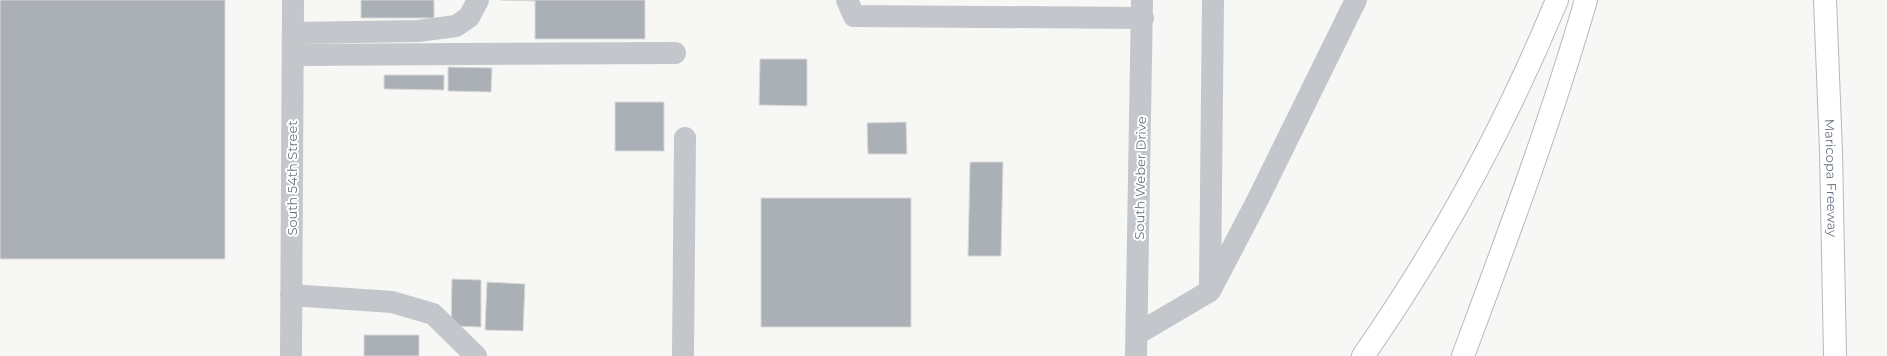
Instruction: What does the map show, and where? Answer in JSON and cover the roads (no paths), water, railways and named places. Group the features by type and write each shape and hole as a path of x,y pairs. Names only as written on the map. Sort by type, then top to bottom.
{"highway":[{"path":"1363,356 1416,277 1471,183 1519,87 1557,0"},
{"path":"1463,356 1531,171 1561,83 1586,0"},
{"name":"Maricopa Freeway","path":"1825,0 1831,151 1835,356"}],"street":[{"name":"South 54th Street","path":"291,356 293,0"},
{"path":"293,33 418,31 456,26 469,17 478,0"},
{"path":"847,0 854,16 960,9 1142,9"},
{"path":"1210,291 1214,0"},
{"path":"1137,334 1210,291 1257,201 1356,0"},
{"name":"South Weber Drive","path":"1136,356 1142,9"},
{"path":"293,55 675,53"},
{"path":"683,356 685,138"},
{"path":"291,295 392,302 433,314 476,356"}]}
